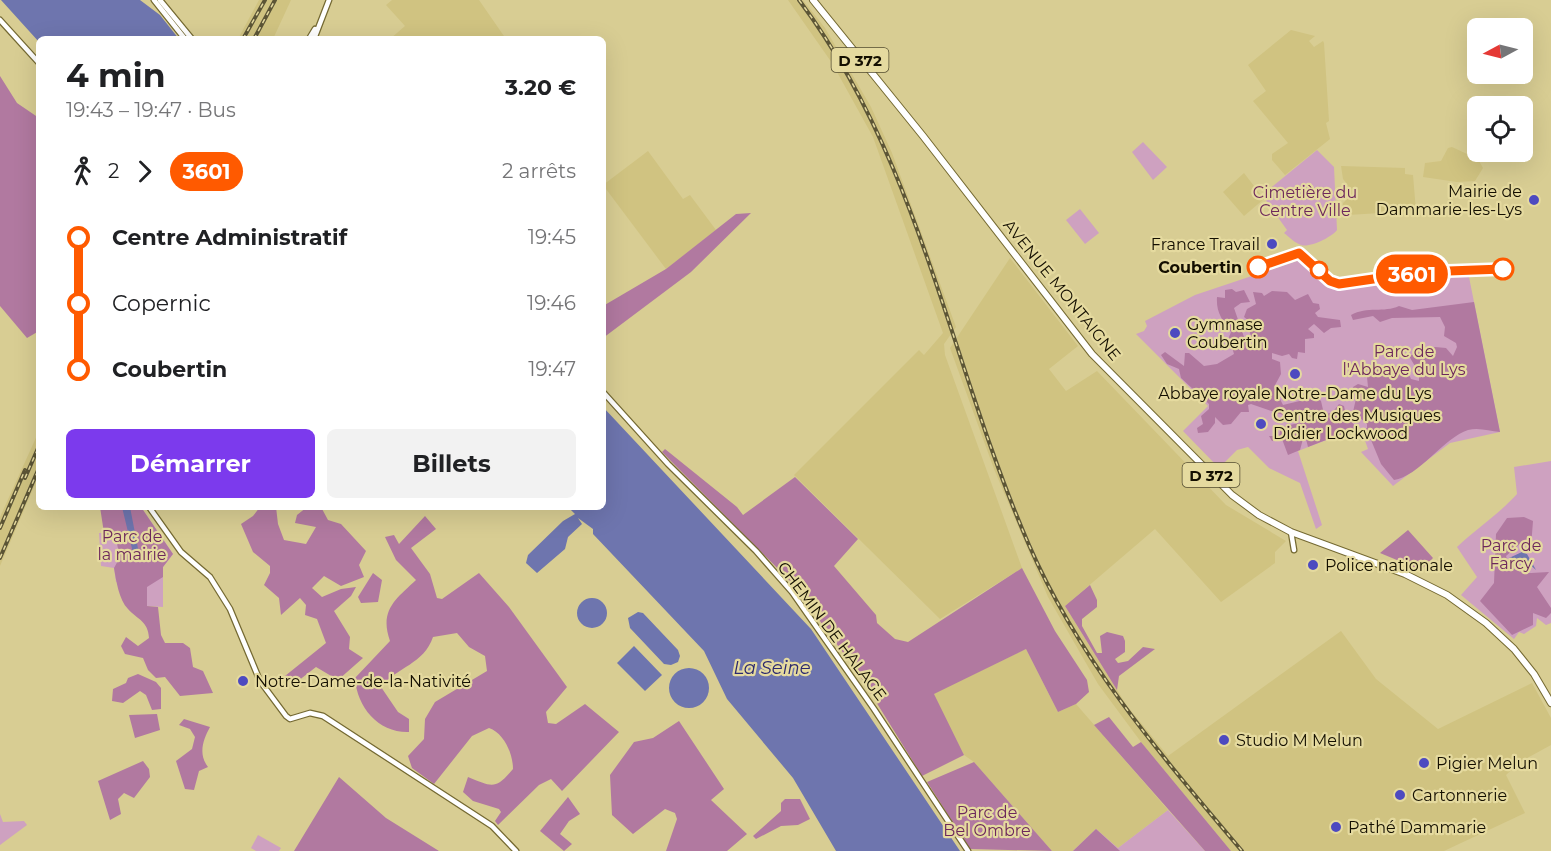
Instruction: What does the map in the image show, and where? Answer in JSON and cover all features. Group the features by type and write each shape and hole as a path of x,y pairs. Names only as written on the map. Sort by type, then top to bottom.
{"main road":[{"name":"AVENUE MONTAIGNE","path":"813,0 923,136 1092,354 1232,495 1259,515 1291,532 1436,589 1486,623 1521,657 1551,703"}],"street":[{"path":"154,0 183,36"},
{"path":"160,0 190,36"},
{"path":"312,36 329,0"},
{"path":"0,20 36,60"},
{"name":"CHEMIN DE HALAGE","path":"606,395 668,464 756,551 792,592 874,709 968,851"},
{"path":"151,510 181,552 210,577 232,613 264,690 290,719 310,713 323,716 492,826 516,851"},
{"path":"1291,532 1294,550"}],"shaded area":[{"path":"259,0 291,0 274,36 240,36"},
{"path":"392,0 479,0 504,36 393,36 405,26 386,5"},
{"path":"788,0 803,0 825,28 871,107 892,153 956,327 944,344 945,355 1022,568 940,619 794,475 919,350 924,355 943,333 873,137 832,63"},
{"path":"1291,30 1315,36 1309,41 1314,47 1323,41 1324,43 1329,121 1326,123 1330,139 1285,175 1272,160 1272,154 1288,143 1253,101 1266,91 1248,65"},
{"path":"1452,147 1467,154 1467,162 1480,162 1483,168 1475,181 1457,182 1423,177 1425,163 1441,161 1448,148"},
{"path":"648,151 683,199 690,195 716,230 666,269 606,189 606,183"},
{"path":"1341,166 1405,168 1405,174 1413,175 1416,211 1347,215 1346,211 1343,211 1343,203 1348,198 1348,185 1343,179"},
{"path":"1244,173 1264,199 1244,216 1223,192"},
{"path":"1010,258 1078,346 1049,369 1066,391 1097,371 1226,505 1286,541 1275,552 1275,563 1221,602 1155,529 1065,606 1127,706 1168,756 1341,631 1376,679 1438,729 1532,683 1551,718 1551,745 1520,762 1506,775 1525,813 1444,851 1231,851 1141,742 1098,684 1048,597 994,469 950,348"},
{"path":"36,438 36,482 0,566 0,517"},
{"path":"1026,649 1058,712 1076,704 1168,810 1118,848 1096,829 1073,851 1052,851 974,762 964,755 933,694"}],"green space":[{"path":"0,76 17,103 36,116 36,333 27,338 0,306"},
{"path":"1143,142 1167,167 1153,180 1132,152"},
{"name":"Cimetière du Centre Ville","path":"1317,150 1334,167 1337,230 1331,236 1305,246 1284,233 1287,230 1262,195"},
{"path":"1080,209 1099,233 1085,244 1066,220"},
{"path":"751,213 691,272 606,336 606,304 666,269 736,214"},
{"name":"Parc de l'Abbaye du Lys","path":"1300,260 1328,288 1427,276 1469,277 1500,432 1450,443 1393,486 1361,452 1368,449 1360,427 1298,451 1322,525 1316,529 1300,483 1269,468 1248,447 1237,450 1219,468 1183,431 1208,406 1136,334 1144,331 1147,326 1145,321 1195,295"},
{"path":"1232,289 1236,292 1244,290 1250,302 1241,303 1234,308 1244,337 1251,347 1253,341 1247,325 1250,322 1244,317 1247,309 1256,304 1253,292 1262,293 1264,296 1272,291 1287,292 1295,300 1308,294 1313,303 1319,304 1320,309 1315,313 1318,317 1340,320 1341,327 1331,328 1324,333 1314,324 1308,329 1314,334 1314,338 1305,339 1305,353 1298,352 1297,359 1292,358 1289,354 1282,356 1272,353 1272,359 1280,362 1281,374 1274,387 1283,405 1316,397 1321,401 1324,414 1332,413 1339,404 1344,406 1346,416 1357,428 1308,447 1306,439 1303,439 1300,450 1288,455 1282,439 1272,441 1269,436 1279,436 1281,427 1303,422 1305,418 1295,412 1283,415 1251,404 1248,405 1249,412 1241,412 1231,424 1223,425 1215,417 1215,423 1208,432 1198,433 1197,428 1203,424 1201,416 1209,409 1209,404 1181,378 1179,369 1167,364 1161,355 1165,352 1184,366 1185,353 1189,353 1204,366 1217,364 1234,354 1229,337 1231,332 1220,316 1217,302 1217,297 1225,298 1225,290"},
{"path":"1474,302 1500,432 1472,429 1459,434 1422,465 1394,480 1381,464 1371,440 1364,437 1361,431 1367,428 1367,424 1353,412 1357,394 1353,387 1358,384 1368,387 1367,377 1374,368 1381,369 1392,364 1398,370 1406,368 1411,379 1419,381 1419,373 1409,356 1435,347 1446,348 1453,356 1457,347 1456,343 1444,336 1445,327 1440,317 1392,318 1380,322 1373,316 1353,320 1351,315 1357,312 1399,306 1412,310"},
{"path":"665,449 737,507 743,515 795,477 858,539 834,566 876,615 877,623 895,639 908,642 1022,568 1055,631 1087,680 1089,692 1076,704 1058,712 1026,649 934,694 964,755 922,776 860,676 793,584 662,452"},
{"name":"Parc de Farcy","path":"1551,461 1551,623 1546,625 1537,618 1536,626 1524,634 1519,632 1514,639 1461,595 1477,577 1457,547 1517,494 1514,467"},
{"path":"100,510 143,510 173,554 163,567 163,577 147,587 147,606 158,607 161,635 165,643 183,643 190,648 193,667 203,671 213,693 180,696 165,677 156,678 148,670 143,658 125,654 121,646 126,637 138,646 149,638 148,632 145,624 125,605 120,595 114,568 120,557 117,544 104,533"},
{"name":"Parc de la mairie","path":"137,510 143,510 173,554 163,567 163,607 134,605 127,582 116,582 114,568 101,566 99,533 104,533"},
{"path":"258,510 276,510 278,524 284,540 306,544 316,527 295,523 297,515 303,510 323,510 328,520 341,524 366,551 359,565 364,577 341,586 324,576 312,588 322,597 341,589 356,587 351,596 334,611 350,637 349,649 363,658 338,680 316,667 298,681 288,682 285,676 326,643 317,619 305,615 306,605 300,598 281,615 279,598 264,585 270,573 270,566 253,552 241,524"},
{"path":"425,516 436,529 411,548 430,574 437,598 442,599 479,573 509,607 567,687 546,712 548,723 556,724 585,704 619,732 562,791 551,779 539,785 498,825 495,821 501,812 499,809 473,801 463,792 468,777 493,785 502,781 513,769 507,745 499,734 489,728 472,736 434,784 412,768 408,756 424,739 425,719 435,702 487,671 485,656 469,647 457,633 433,637 429,646 417,659 387,680 381,687 398,712 409,719 409,732 388,728 379,723 365,709 357,689 355,678 390,641 387,621 391,606 416,580 396,560 385,537 394,535 399,544"},
{"path":"1524,517 1533,521 1531,547 1522,542 1506,556 1517,571 1549,572 1537,587 1551,608 1551,613 1546,618 1533,613 1533,625 1512,635 1480,601 1494,583 1496,534 1507,518"},
{"path":"1408,530 1433,558 1421,570 1380,553"},
{"path":"373,573 382,580 378,602 361,603 358,597"},
{"path":"1090,585 1097,600 1097,607 1082,619 1082,626 1097,653 1102,653 1100,636 1107,632 1123,636 1125,641 1125,652 1115,659 1118,663 1128,661 1143,647 1155,649 1119,676 1117,690 1065,606"},
{"path":"138,674 156,682 161,688 161,709 152,710 146,695 140,691 123,703 112,701 113,689"},
{"path":"157,714 160,730 135,738 129,715"},
{"path":"1109,717 1133,747 1141,742 1231,851 1205,851 1094,725"},
{"path":"184,719 210,727 202,752 208,767 199,771 194,790 185,789 176,761 192,749 195,737 190,729 179,725"},
{"path":"679,721 724,789 711,800 747,834 727,851 666,851 677,819 675,813 665,809 633,834 612,815 610,775 634,742 653,738"},
{"path":"143,761 149,769 150,777 134,798 124,793 118,799 121,814 110,820 98,781"},
{"name":"Parc de Bel Ombre","path":"974,762 1052,851 970,849 927,782"},
{"path":"339,777 386,818 439,851 294,851"},
{"path":"568,797 580,814 569,821 560,834 572,844 564,851 540,831"},
{"path":"785,799 800,799 810,819 798,825 781,826 756,839 753,836 781,811 781,803"},
{"name":"Parc de Bel Ombre","path":"1168,810 1205,851 1073,851 1096,829 1118,848"},
{"path":"0,814 3,822 24,821 27,825 0,845"},
{"path":"1096,829 1120,851 1073,851"},
{"path":"258,835 281,848 279,851 256,851 251,848"}],"water":[{"path":"1,0 140,0 160,15 177,36 36,36 36,39"},
{"name":"La Seine","path":"606,410 811,629 960,851 836,851 793,778 727,699 704,651 593,534 593,529 578,518 582,524 568,537 565,549 537,573 526,563 528,555 563,521 575,514 571,510 606,510"},
{"path":"123,510 131,510 140,559 135,561"},
{"path":"1522,552 1527,554 1536,570 1527,562 1511,562 1509,558"},
{"path":"592,598 603,602 607,613 603,624 592,628 581,624 577,613 581,602"},
{"path":"638,612 643,613 678,650 680,656 678,662 671,665 664,664 630,628 628,618"},
{"path":"634,646 662,675 645,691 617,663"},
{"path":"689,668 703,674 709,688 703,702 689,708 675,702 669,688 675,674"}],"railway":[{"path":"245,36 265,0"},
{"path":"256,36 275,0"},
{"path":"799,0 840,62 875,128 904,195 1001,476 1049,588 1072,629 1124,706 1242,851"},
{"path":"25,478 36,453"},
{"path":"0,528 25,470"},
{"path":"0,558 36,475"}],"bus line":[{"name":"3601","path":"1258,267 1299,253 1303,254 1330,281 1339,284 1421,272 1503,269"}],"place":[{"name":"Mairie de Dammarie-les-Lys","path":"1534,200"},
{"name":"France Travail","path":"1272,244"},
{"name":"Coubertin","path":"1258,267"},
{"name":"Gymnase Coubertin","path":"1175,333"},
{"name":"Abbaye royale Notre-Dame du Lys","path":"1295,374"},
{"name":"Centre des Musiques Didier Lockwood","path":"1261,424"},
{"name":"Police nationale","path":"1313,565"},
{"name":"Notre-Dame-de-la-Nativité","path":"243,681"},
{"name":"Studio M Melun","path":"1224,740"},
{"name":"Pigier Melun","path":"1424,763"},
{"name":"Cartonnerie","path":"1400,795"},
{"name":"Pathé Dammarie","path":"1336,827"}]}
